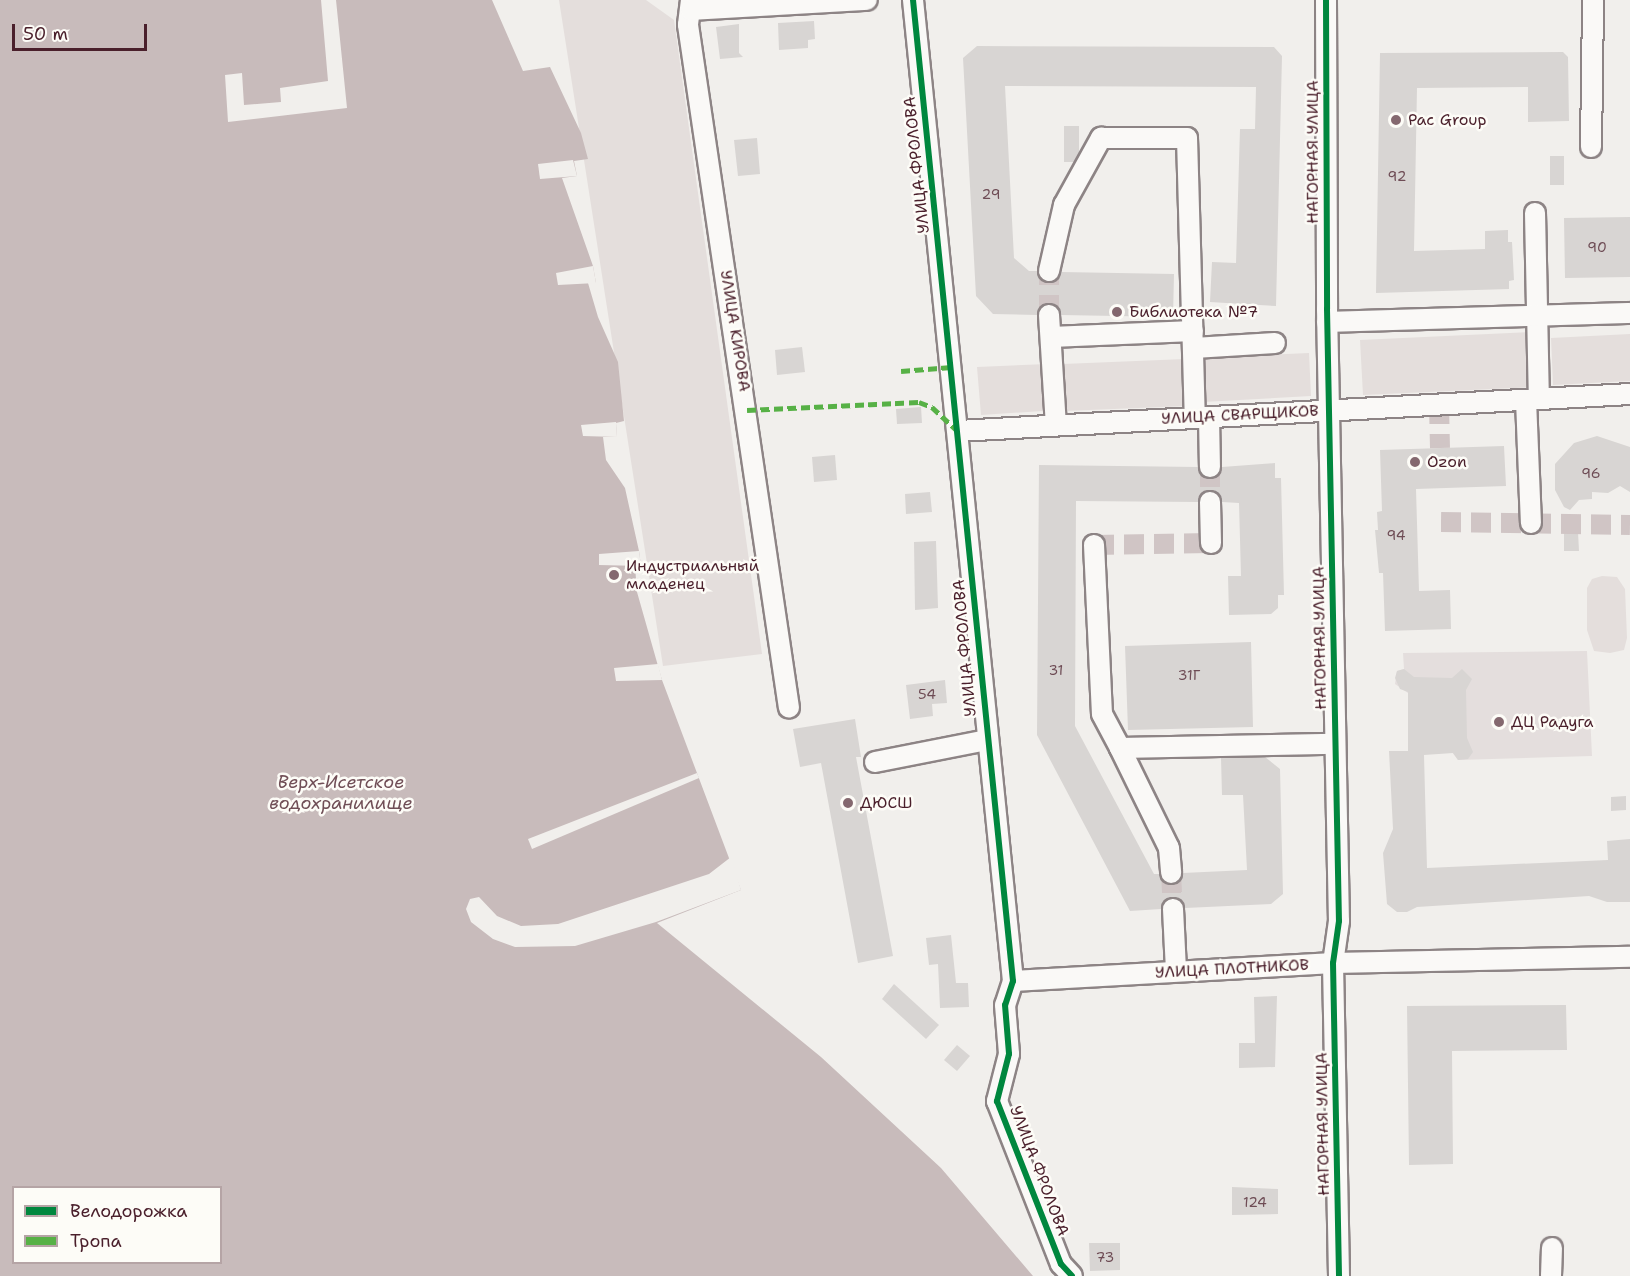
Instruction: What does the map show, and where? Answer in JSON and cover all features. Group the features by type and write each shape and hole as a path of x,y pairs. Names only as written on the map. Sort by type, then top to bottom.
{"street":[{"path":"691,5 867,0"},
{"name":"УЛИЦА ФРОЛОВА","path":"913,0 1013,981 1005,1005 1009,1054 997,1101 1061,1264 1072,1276"},
{"name":"НАГОРНАЯ УЛИЦА","path":"1326,0 1327,322 1339,921 1333,963 1340,1276"},
{"path":"1591,147 1593,0"},
{"name":"УЛИЦА КИРОВА","path":"691,5 688,25 789,708"},
{"path":"1049,271 1064,205 1101,138 1188,138 1193,339 1210,467"},
{"path":"1531,524 1533,399 1538,315 1535,213"},
{"path":"1327,322 1630,313"},
{"path":"1049,315 1056,425"},
{"path":"1051,337 1193,339 1275,343"},
{"name":"УЛИЦА СВАРЩИКОВ","path":"958,431 1630,394"},
{"path":"1210,502 1211,543"},
{"path":"1094,545 1102,714 1169,848 1171,873"},
{"path":"875,762 987,740"},
{"path":"1120,748 1335,744"},
{"path":"1173,909 1176,971"},
{"name":"УЛИЦА ПЛОТНИКОВ","path":"1013,981 1333,963 1630,957"},
{"path":"1551,1276 1552,1248"}],"shaded area":[{"path":"559,0 646,0 674,20 762,654 663,666"},
{"path":"1532,332 1535,387 1363,395 1360,340"},
{"path":"1630,334 1630,381 1553,385 1551,338"},
{"path":"1309,353 1311,396 1203,402 1201,358"},
{"path":"1185,359 1187,406 1065,411 1063,364"},
{"path":"1048,364 1050,400 1043,411 981,415 977,367"},
{"path":"1602,576 1617,577 1625,589 1627,638 1624,650 1610,653 1594,651 1587,630 1587,588 1592,579"},
{"name":"ДЦ Радуга","path":"1587,651 1592,756 1458,760 1408,693 1395,684 1397,671 1404,669 1403,653"}],"water":[{"name":"Верх-Исетское водохранилище","path":"0,0 492,0 523,71 550,67 581,133 588,159 574,161 577,176 562,178 593,266 596,283 588,283 598,317 618,362 624,421 616,423 617,437 603,437 606,460 625,488 641,566 635,566 637,592 662,680 741,890 657,923 821,1057 941,1168 1033,1276 0,1276"}],"pier":[{"path":"321,0 336,0 347,108 228,122 225,75 242,73 244,105 281,102 280,88 328,81"},
{"path":"573,160 577,176 540,179 538,164"},
{"path":"593,266 596,283 558,285 556,273"},
{"path":"616,422 617,437 583,436 581,425"},
{"path":"639,551 641,566 599,565 599,554"},
{"path":"658,664 662,680 616,681 614,668"},
{"path":"697,773 699,778 532,849 528,839"},
{"path":"731,857 741,890 656,922 575,946 515,947 493,939 471,922 466,909 470,899 479,897 497,916 521,926 558,924 709,874"}],"building":[{"path":"814,21 815,39 808,40 808,48 779,50 778,23"},
{"path":"739,24 739,53 743,57 720,59 716,27"},
{"path":"977,46 1274,47 1282,56 1276,306 1210,302 1212,262 1236,263 1240,129 1255,129 1256,87 1005,86 1014,258 1029,271 1037,271 1047,283 1057,280 1061,272 1174,274 1173,317 1061,315 1059,308 1049,303 1042,305 1037,315 993,314 976,296 963,58"},
{"path":"1563,52 1568,57 1569,121 1528,122 1528,87 1417,88 1414,251 1485,249 1485,231 1508,230 1508,242 1512,242 1514,280 1509,281 1509,289 1376,293 1380,53"},
{"path":"1064,126 1079,126 1079,153 1074,162 1064,162"},
{"path":"757,138 760,174 738,176 734,140"},
{"path":"1550,156 1564,156 1564,185 1550,185"},
{"path":"1630,217 1630,277 1565,278 1564,218"},
{"path":"802,347 805,372 777,375 775,350"},
{"path":"921,407 922,423 897,424 896,409"},
{"path":"1597,436 1630,447 1630,492 1620,486 1608,493 1592,492 1592,499 1579,500 1570,510 1564,507 1555,490 1555,464 1574,443"},
{"path":"1504,446 1506,486 1416,489 1419,591 1450,590 1451,629 1385,631 1383,573 1379,573 1375,530 1378,530 1377,512 1382,511 1380,450"},
{"path":"835,455 837,480 814,482 812,457"},
{"path":"1275,463 1275,478 1281,478 1284,595 1278,595 1278,608 1271,614 1229,615 1228,576 1241,576 1239,503 1222,502 1220,495 1210,490 1203,492 1198,502 1076,501 1075,726 1154,874 1159,874 1162,880 1171,885 1178,882 1183,873 1247,870 1243,795 1222,795 1221,758 1265,757 1280,769 1283,894 1271,904 1185,908 1173,897 1166,899 1161,909 1130,911 1037,735 1039,465 1198,467 1200,474 1210,479 1217,477 1222,467"},
{"path":"930,492 932,512 906,514 905,494"},
{"path":"1578,532 1579,551 1564,551 1564,533"},
{"path":"936,541 938,608 915,610 914,542"},
{"path":"1251,642 1253,727 1128,730 1125,646"},
{"path":"1404,669 1414,677 1452,678 1462,669 1472,679 1466,690 1467,738 1473,752 1468,759 1458,760 1453,753 1424,755 1427,868 1608,860 1607,841 1630,839 1630,902 1607,902 1589,896 1417,907 1407,912 1397,912 1387,904 1383,853 1393,829 1389,751 1408,751 1408,692 1400,689 1395,678 1397,671"},
{"path":"945,680 947,703 932,704 933,716 910,719 906,685"},
{"path":"855,719 861,757 856,757 893,956 858,963 821,763 800,767 793,729"},
{"path":"1626,796 1626,810 1611,811 1611,797"},
{"path":"951,935 956,983 968,983 969,1007 940,1008 938,964 929,965 926,938"},
{"path":"894,984 939,1025 926,1039 882,999"},
{"path":"1277,996 1275,1067 1239,1068 1239,1043 1255,1043 1254,997"},
{"path":"1566,1005 1567,1050 1452,1051 1453,1164 1409,1165 1407,1006"},
{"path":"957,1045 970,1056 957,1071 944,1060"},
{"path":"1232,1187 1278,1189 1278,1214 1232,1215"},
{"path":"1089,1243 1120,1243 1120,1270 1090,1271"}],"tunnel":[{"path":"1049,271 1049,315"},
{"path":"1439,404 1440,448"},
{"path":"1210,467 1210,502"},
{"path":"1441,522 1630,525"},
{"path":"1094,545 1211,543"},
{"path":"1171,873 1173,909"}],"marked path":[{"path":"901,371 952,367"},
{"path":"747,410 919,402 932,407 956,429"}],"cycle path":[{"path":"913,0 1013,981 1005,1005 1009,1054 997,1101 1061,1264 1072,1276"},
{"path":"1326,0 1327,309 1339,921 1333,963 1339,1276"}],"place":[{"name":"Pac Group","path":"1396,120"},
{"name":"Библиотека №7","path":"1117,312"},
{"name":"Ozon","path":"1415,462"},
{"name":"Индустриальный младенец","path":"614,575"},
{"name":"ДЦ Радуга","path":"1499,722"},
{"name":"ДЮСШ","path":"848,803"}]}
